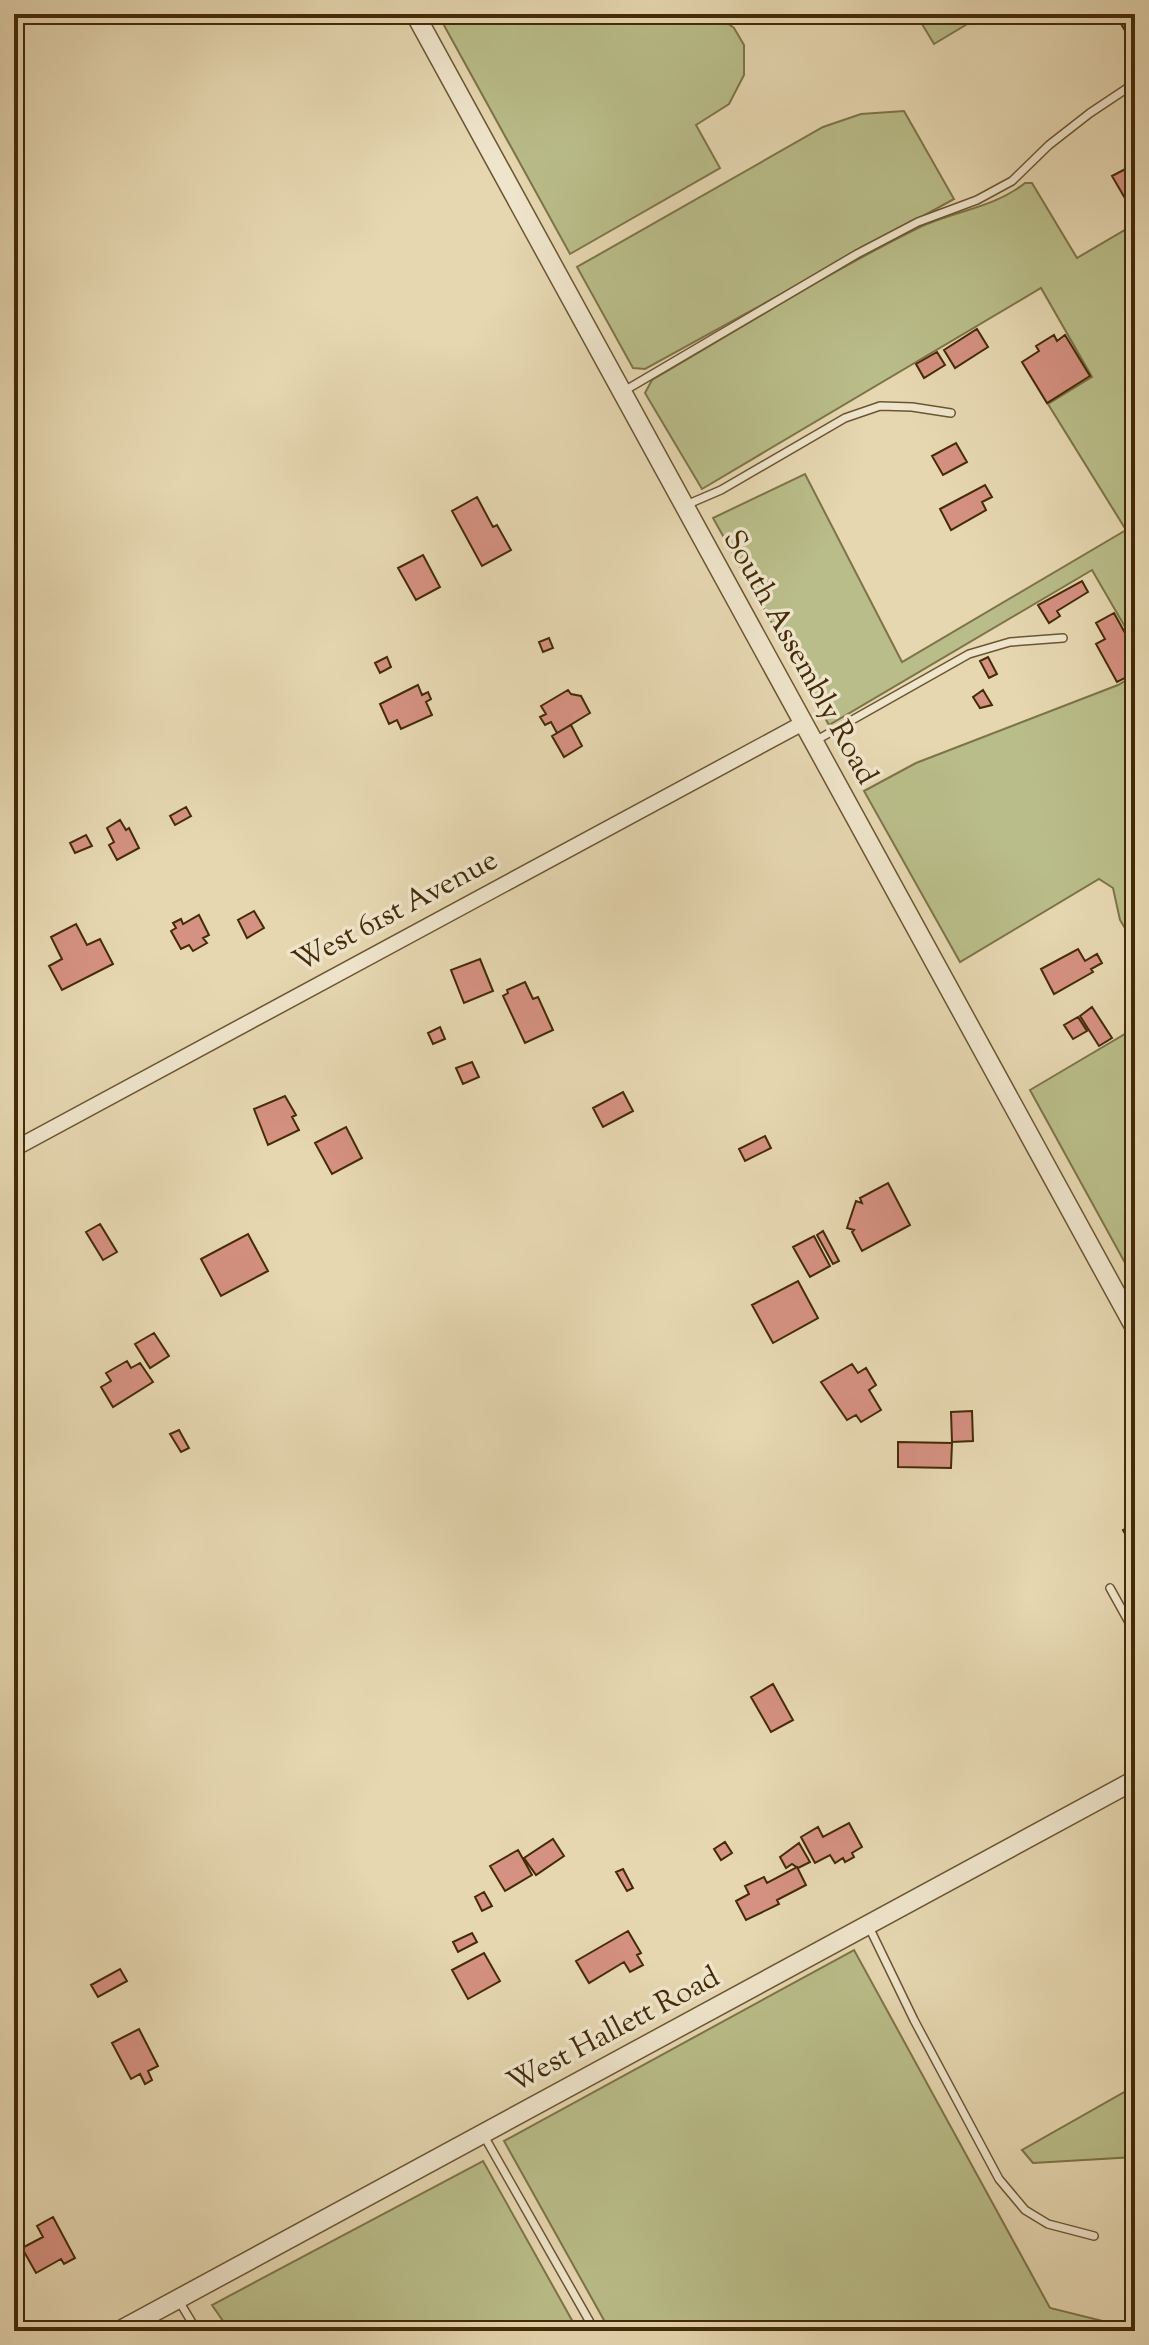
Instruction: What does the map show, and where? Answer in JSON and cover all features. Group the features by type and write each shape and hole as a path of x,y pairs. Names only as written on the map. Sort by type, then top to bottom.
{"street":[{"name":"South Assembly Road","path":"415,14 1135,1328"},
{"name":"West 61st Avenue","path":"14,1149 803,723"},
{"name":"West Hallett Road","path":"119,2331 1135,1780"}],"lane":[{"path":"622,392 857,254 918,222 977,200 1012,181 1049,145 1135,83"},
{"path":"684,506 721,490 845,418 880,406 951,413"},
{"path":"813,742 969,654 1010,642 1063,638"},
{"path":"1110,1588 1135,1633"},
{"path":"868,1925 914,2020 999,2179 1025,2210 1048,2224 1094,2236"},
{"path":"483,2134 595,2331"},
{"path":"178,2299 197,2331"}],"green space":[{"path":"446,14 715,14 734,28 744,45 744,75 729,104 696,125 720,168 570,254 440,18"},
{"path":"916,14 984,14 934,44"},
{"path":"904,111 954,199 645,369 633,368 577,267 823,127 861,114"},
{"path":"1025,183 1032,183 1077,258 1135,224 1135,644 1092,570 829,725 713,518 805,474 902,662 1126,530 1048,404 1092,377 1041,288 702,489 645,393 652,380 850,264 918,228 987,204"},
{"path":"1135,675 1135,945 1120,920 1113,888 1099,879 960,962 864,791 916,763 1118,685"},
{"path":"1130,1031 1135,1031 1135,1281 1030,1090"},
{"path":"854,1950 1050,2308 1135,2331 610,2331 504,2141"},
{"path":"1135,2086 1135,2157 1033,2163 1022,2150"},
{"path":"483,2161 578,2331 230,2331 212,2305"}],"building":[{"path":"1120,14 1135,14 1135,36 1132,38 1118,19"},
{"path":"1135,164 1135,194 1126,200 1112,176"},
{"path":"977,329 988,347 955,368 944,350"},
{"path":"1054,335 1057,341 1065,335 1090,376 1047,403 1022,362 1039,351 1036,346"},
{"path":"937,352 945,365 924,378 916,364"},
{"path":"956,443 967,462 943,475 932,456"},
{"path":"985,485 992,497 982,502 986,510 951,530 940,509"},
{"path":"477,497 493,527 497,525 511,550 482,566 452,511"},
{"path":"423,555 440,587 416,600 398,568"},
{"path":"1082,581 1088,592 1057,611 1060,616 1049,623 1038,605"},
{"path":"1114,613 1135,651 1135,673 1117,682 1096,644 1105,639 1096,623"},
{"path":"549,638 553,648 543,652 539,642"},
{"path":"387,657 391,667 380,673 375,663"},
{"path":"988,657 997,674 989,678 980,661"},
{"path":"418,685 422,695 428,692 431,699 426,702 432,715 401,729 397,720 389,724 380,704"},
{"path":"568,690 581,696 590,713 557,733 551,722 545,725 540,717 546,714 541,706"},
{"path":"983,690 992,705 980,708 973,697"},
{"path":"571,725 582,746 564,757 552,736"},
{"path":"186,807 191,816 175,825 170,816"},
{"path":"120,820 126,830 129,828 139,848 117,860 109,845 114,842 107,828"},
{"path":"86,835 92,846 75,853 70,843"},
{"path":"254,911 264,928 247,938 238,920"},
{"path":"199,915 209,935 203,938 207,943 193,951 189,945 181,949 171,931 176,928 173,923 181,919 183,924"},
{"path":"76,924 87,945 100,939 113,964 62,990 49,966 62,959 51,937"},
{"path":"1078,949 1085,961 1097,954 1102,963 1091,969 1093,972 1054,994 1041,969"},
{"path":"480,959 493,991 464,1003 451,970"},
{"path":"525,982 533,999 538,997 553,1030 525,1043 503,996 508,993 507,990"},
{"path":"1092,1007 1112,1038 1099,1046 1080,1016"},
{"path":"1078,1017 1087,1031 1073,1039 1064,1025"},
{"path":"440,1027 445,1039 433,1044 428,1033"},
{"path":"472,1062 479,1077 463,1084 456,1068"},
{"path":"623,1092 633,1111 603,1127 593,1108"},
{"path":"285,1096 296,1115 292,1117 299,1130 268,1145 254,1109"},
{"path":"346,1127 362,1158 332,1174 315,1143"},
{"path":"765,1136 771,1148 745,1161 739,1149"},
{"path":"888,1183 910,1225 862,1251 852,1232 854,1230 847,1228 856,1201 862,1203 860,1198"},
{"path":"100,1224 117,1252 103,1260 86,1232"},
{"path":"823,1231 839,1261 833,1264 817,1235"},
{"path":"248,1234 268,1271 221,1296 201,1259"},
{"path":"814,1236 830,1266 810,1277 793,1247"},
{"path":"798,1281 818,1318 773,1343 752,1305"},
{"path":"154,1333 169,1356 150,1368 135,1344"},
{"path":"127,1361 131,1368 140,1363 153,1382 113,1407 101,1387 111,1381 106,1373"},
{"path":"852,1364 858,1373 866,1368 876,1385 869,1390 881,1410 861,1422 856,1415 847,1420 821,1382"},
{"path":"972,1411 973,1441 952,1442 951,1412"},
{"path":"179,1430 189,1448 181,1452 170,1434"},
{"path":"898,1442 952,1443 951,1468 898,1467"},
{"path":"1135,1523 1135,1551 1123,1530"},
{"path":"773,1684 793,1720 771,1732 751,1697"},
{"path":"849,1823 862,1847 852,1853 854,1857 835,1863 830,1855 815,1863 801,1837 818,1827 823,1837"},
{"path":"553,1839 564,1856 536,1875 524,1858"},
{"path":"725,1842 732,1853 721,1860 714,1849"},
{"path":"799,1843 810,1862 798,1868 792,1864 786,1868 780,1857"},
{"path":"518,1850 532,1875 505,1891 490,1866"},
{"path":"797,1867 806,1885 777,1900 779,1904 746,1920 736,1901 749,1894 745,1886 764,1877 767,1883"},
{"path":"623,1869 633,1888 627,1891 616,1872"},
{"path":"484,1892 492,1906 482,1911 475,1897"},
{"path":"628,1931 641,1953 637,1955 643,1965 630,1972 624,1962 589,1983 576,1961"},
{"path":"472,1933 477,1942 458,1952 453,1942"},
{"path":"484,1953 500,1981 468,1999 452,1970"},
{"path":"120,1969 127,1981 98,1997 91,1985"},
{"path":"139,2029 158,2066 148,2071 152,2080 145,2084 140,2074 131,2079 112,2043"},
{"path":"53,2217 75,2258 64,2264 61,2259 36,2273 22,2248 43,2237 37,2226"}]}
